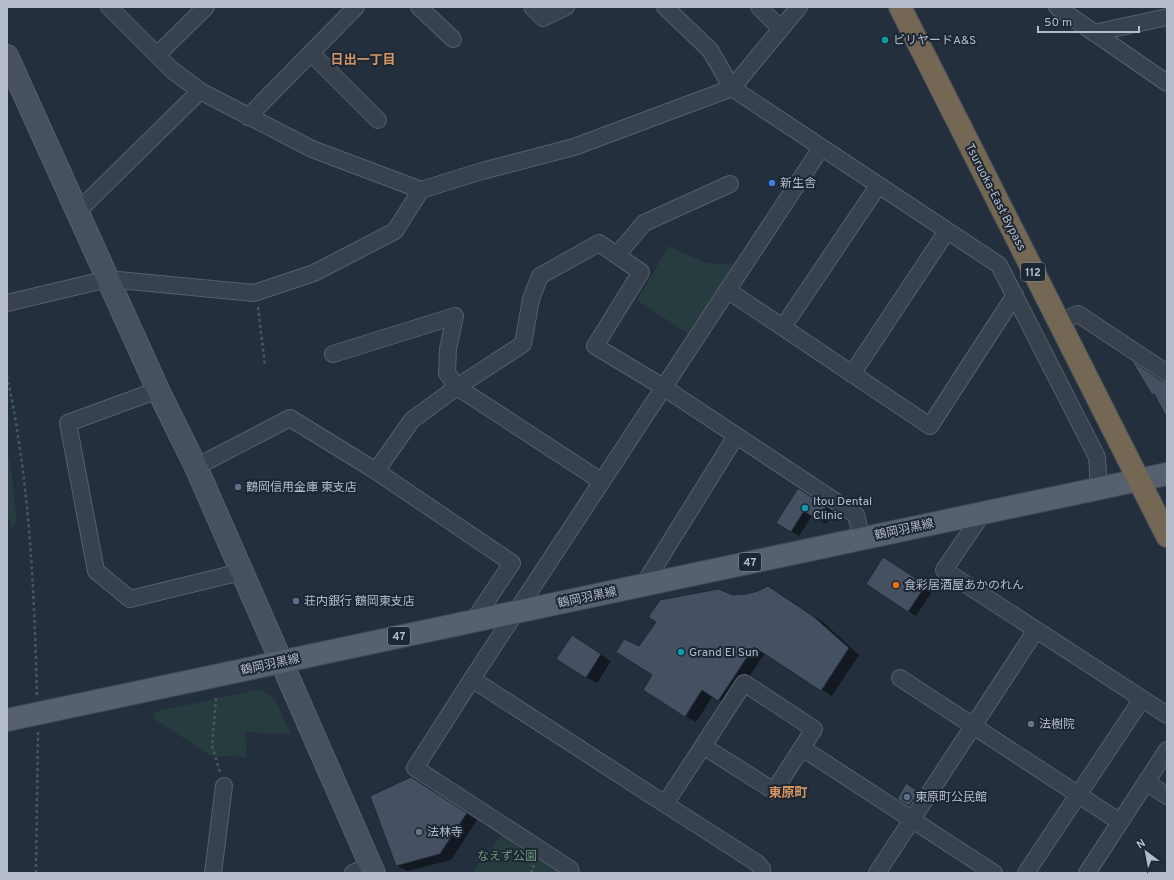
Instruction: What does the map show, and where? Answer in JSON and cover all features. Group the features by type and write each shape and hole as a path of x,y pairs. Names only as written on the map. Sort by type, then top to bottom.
{"highway":[{"name":"Tsuruoka-East Bypass","path":"900,7 1167,536"}],"main road":[{"name":"鶴岡羽黒線","path":"7,720 1167,474"}],"street":[{"path":"109,7 172,70 200,91 312,149 421,190 482,171 574,147 732,88 799,7"},
{"path":"157,55 206,7"},
{"path":"248,117 356,7"},
{"path":"419,7 453,39"},
{"path":"532,7 543,18 566,7"},
{"path":"665,7 710,50 732,88 947,232 999,265 1097,457 1099,488"},
{"path":"759,7 781,29"},
{"path":"1057,7 1167,83"},
{"path":"1094,33 1167,17"},
{"path":"311,53 378,120"},
{"path":"7,56 158,390 196,467 281,661 366,870"},
{"path":"78,212 200,91"},
{"path":"571,873 570,869 414,768 821,148"},
{"path":"617,255 644,223 730,184"},
{"path":"783,327 878,186"},
{"path":"7,303 108,279 256,292 314,273 395,231 421,190"},
{"path":"852,374 947,232"},
{"path":"376,471 412,420 457,387 523,344 531,299 540,276 599,243 641,272 595,346 663,387 856,515 862,538"},
{"path":"727,290 930,426 1015,295"},
{"path":"1058,322 1078,314 1167,373"},
{"path":"333,354 455,316 448,349 447,373 457,387 601,481"},
{"path":"158,390 68,423 96,571 130,599 241,572"},
{"path":"196,467 290,418 376,471 512,563 474,620"},
{"path":"644,584 736,436"},
{"path":"983,513 944,570 1167,715"},
{"path":"877,873 1036,630"},
{"path":"900,678 1120,822"},
{"path":"472,679 757,863 762,869 762,873"},
{"path":"665,804 744,684 814,729 774,791 704,746"},
{"path":"1026,873 1142,699"},
{"path":"802,748 988,871"},
{"path":"1087,873 1167,750"},
{"path":"1146,782 1167,796"},
{"path":"213,873 224,786"}],"path":[{"path":"256,292 265,366"},
{"path":"7,376 18,428 33,565 36,714 36,873"},
{"path":"216,698 212,746 224,786"}],"green space":[{"path":"669,246 705,263 735,265 690,335 637,300"},
{"path":"7,451 10,462 17,521 11,530 7,510"},
{"path":"260,689 275,699 291,734 245,732 247,757 211,756 153,718 155,712"},
{"name":"なえず公園","path":"503,833 564,873 472,873"}],"building":[{"path":"1131,360 1162,381 1167,382 1167,418 1154,394 1152,395"},
{"name":"Itou Dental Clinic","path":"798,488 826,507 817,520 804,511 791,532 776,523"},
{"name":"食彩居酒屋あかのれん","path":"883,557 926,585 908,612 866,584"},
{"name":"Grand El Sun","path":"768,586 813,616 849,648 821,691 754,647 718,701 702,690 685,717 643,690 652,675 616,652 624,639 639,646 656,622 648,617 660,600 718,589 733,595 746,594 758,591"},
{"path":"572,635 601,654 586,678 556,659"},
{"name":"法林寺","path":"411,777 467,813 440,854 396,866 370,796"},
{"name":"東原町公民館","path":"906,783 919,792 909,806 897,799"}],"place":[{"name":"ビリヤードA&S","path":"885,40"},
{"name":"新生舎","path":"772,183"},
{"name":"鶴岡信用金庫 東支店","path":"238,487"},
{"name":"Itou Dental Clinic","path":"805,508"},
{"name":"食彩居酒屋あかのれん","path":"896,585"},
{"name":"荘内銀行 鶴岡東支店","path":"296,601"},
{"name":"Grand El Sun","path":"681,652"},
{"name":"法樹院","path":"1031,724"},
{"name":"東原町公民館","path":"907,797"},
{"name":"法林寺","path":"419,832"}],"district":[{"name":"日出一丁目","path":"363,59"},
{"name":"東原町","path":"788,792"}]}
